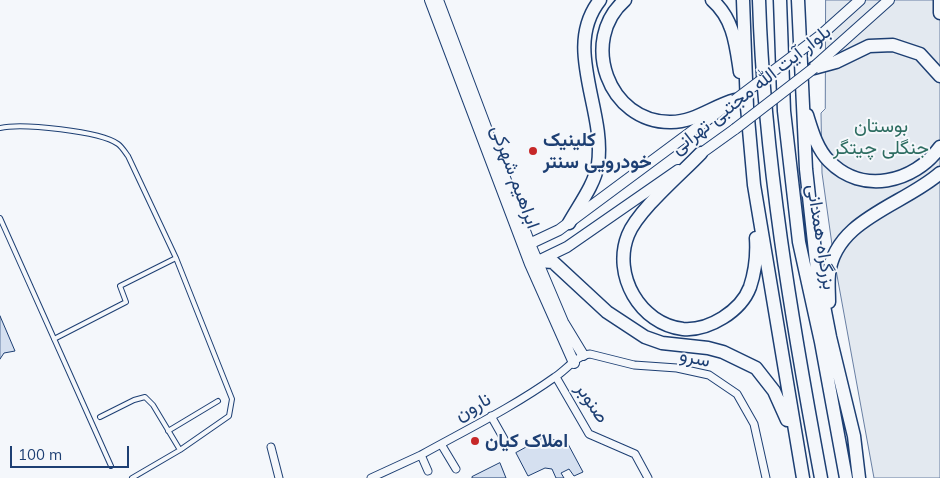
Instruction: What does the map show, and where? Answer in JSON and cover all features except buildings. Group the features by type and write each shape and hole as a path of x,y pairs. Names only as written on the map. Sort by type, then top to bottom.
{"highway":[{"path":"569,223 586,195 598,166 600,141 584,48 586,22 600,0"},
{"path":"626,0 609,20 603,35 602,52 604,69 613,92 628,109 648,118 672,122 703,115 721,104 735,100"},
{"path":"712,0 726,17 734,34 747,107"},
{"path":"701,153 639,217 632,226 625,245 624,268 630,289 642,308 658,320 676,327 692,328 714,322 736,308 750,288 756,245 754,185 747,107 743,0"},
{"name":"بزرگراه همدانی","path":"759,0 760,47 779,217 800,366 821,478"},
{"name":"بزرگراه همدانی","path":"780,0 784,111 799,242 821,342 846,478"},
{"name":"بزرگراه همدانی","path":"798,0 801,98 806,169 817,270 830,337 854,436 859,478"},
{"path":"940,0 940,13"},
{"path":"814,68 836,62 869,46 893,45 920,54 940,76"},
{"path":"801,98 818,145 828,160 844,173 857,178 883,182 903,177 921,167 940,147"},
{"path":"830,337 829,274 842,243 860,225 940,173"},
{"path":"754,185 803,478"},
{"path":"534,263 553,262 607,312 645,337 662,343 716,350 756,368 774,390 784,412 800,461"}],"main road":[{"name":"ابراهیم شهرکی","path":"430,0 574,363"},
{"name":"ابراهیم شهرکی","path":"438,0 527,246"},
{"name":"بلوار آیت الله مجتبی تهرانی","path":"527,246 569,223 821,35 860,0"},
{"name":"بلوار آیت الله مجتبی تهرانی","path":"534,263 567,247 735,129 814,68 889,0"},
{"path":"546,236 546,248 553,254"},
{"name":"ابراهیم شهرکی","path":"534,263 563,322 583,355"}],"street":[{"name":"سرو","path":"583,355 590,354 634,365 676,368 709,374 737,394 754,424 766,478"},
{"name":"نارون","path":"371,478 420,455 491,416 556,377 583,355"},
{"name":"صنوبر","path":"556,377 589,434 635,454 648,478"},
{"path":"491,416 504,439"},
{"path":"441,444 456,469"},
{"path":"271,446 279,478"},
{"path":"420,455 428,471"}],"lane":[{"path":"0,128 30,126 98,135 118,144 128,156 176,258 232,399 229,416 180,450 132,478"},
{"path":"0,218 111,466"},
{"path":"54,339 126,302 120,286 176,258"},
{"path":"100,416 146,397 153,405 180,450"},
{"path":"168,431 218,401"}],"green space":[{"name":"بوستان جنگلی چیتگر","path":"826,0 940,0 940,478 874,478 834,259 822,173 821,113 825,109"}],"place":[{"name":"کلینیک خودرویی سنتر","path":"533,151"},
{"name":"املاک کیان","path":"475,441"}]}
